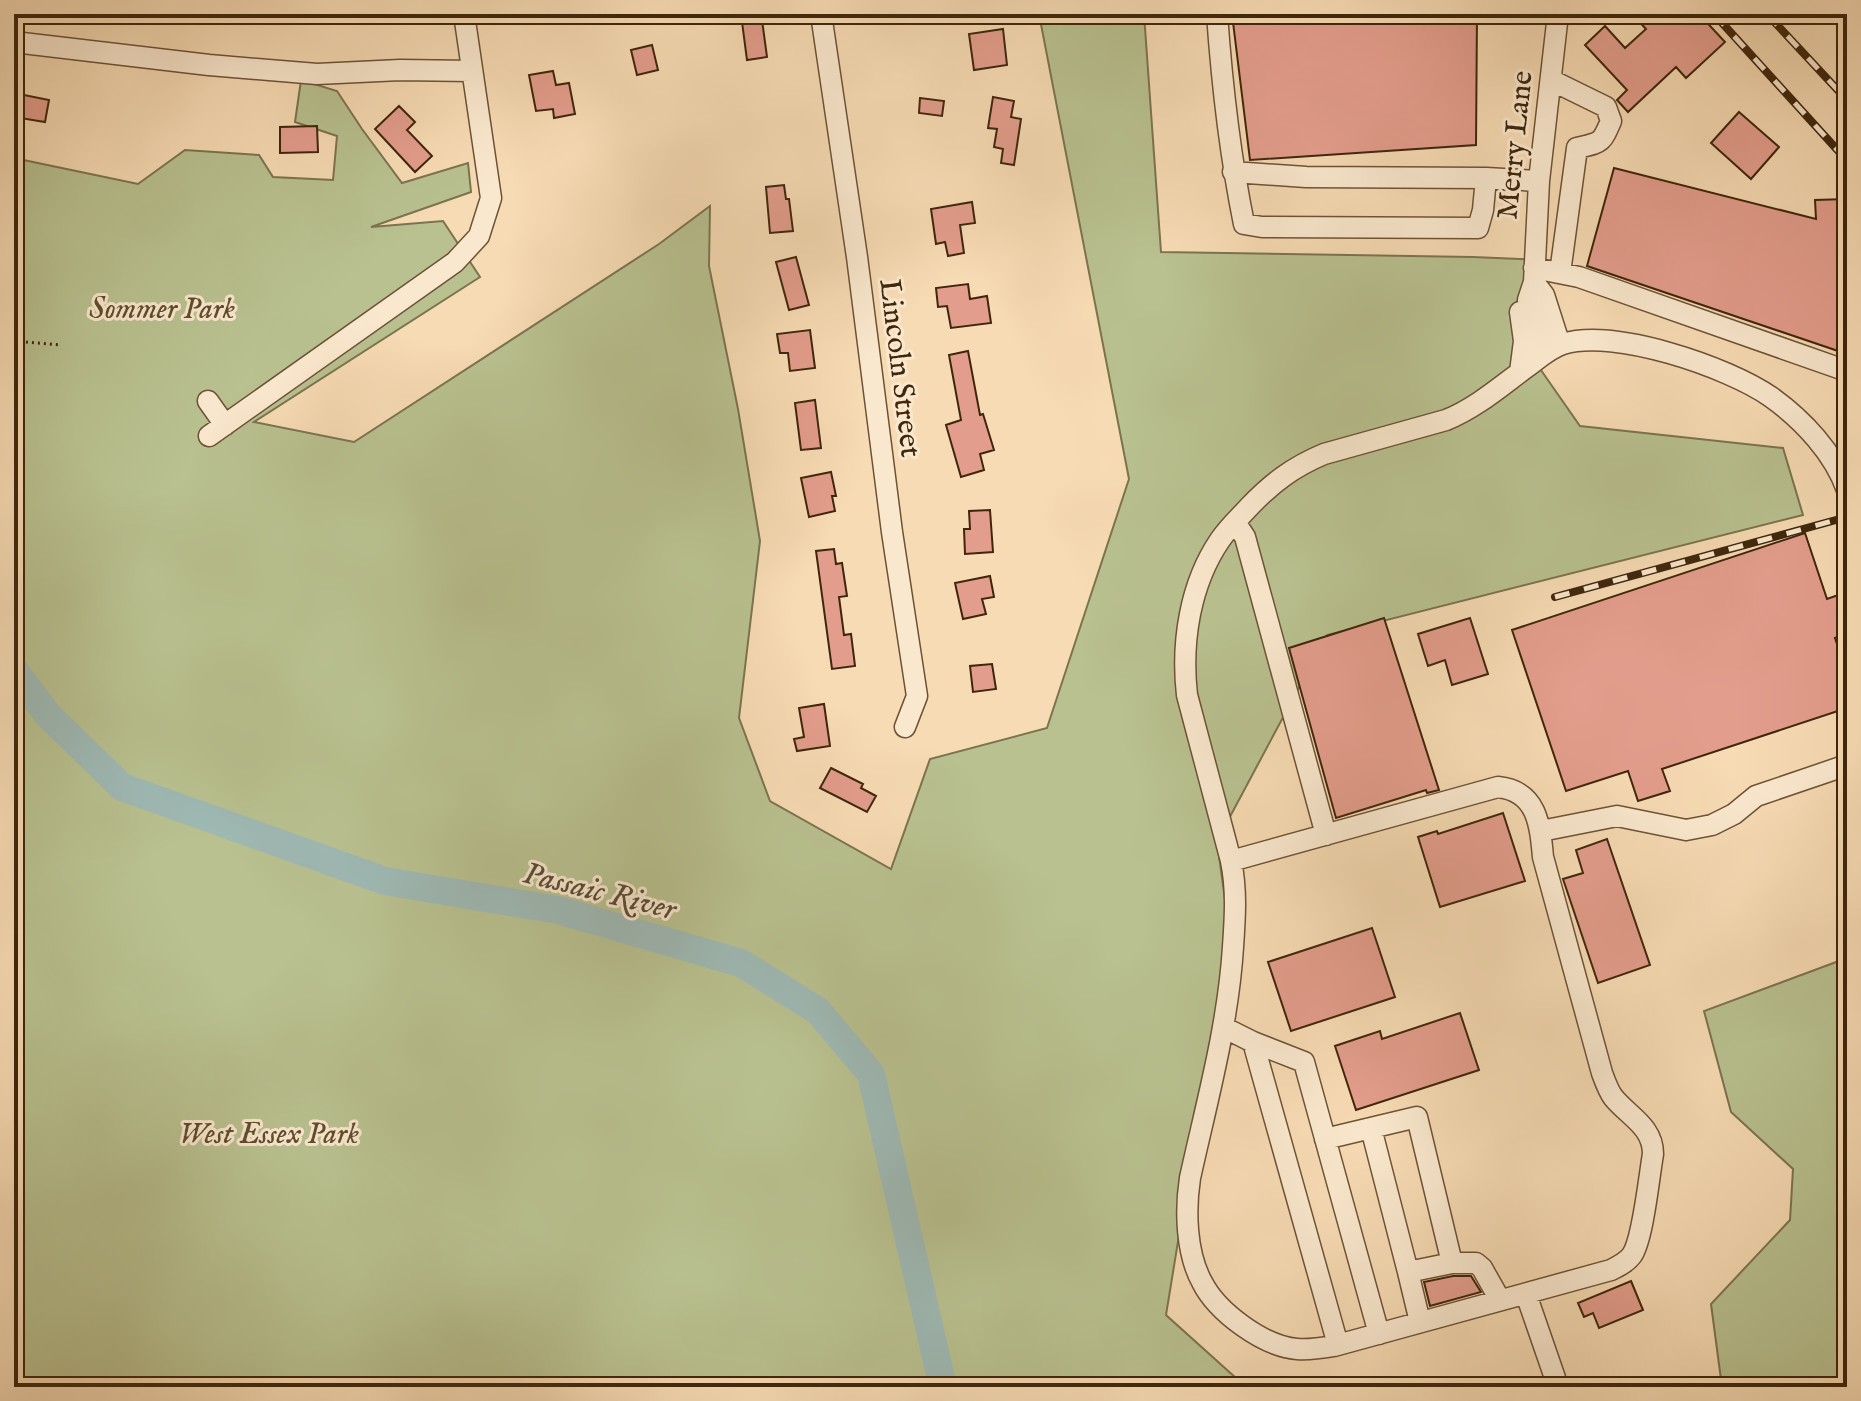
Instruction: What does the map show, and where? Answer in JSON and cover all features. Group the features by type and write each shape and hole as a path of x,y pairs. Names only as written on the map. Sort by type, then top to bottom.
{"street":[{"path":"208,401 217,431 455,262 479,236 491,198 464,14"},
{"name":"Lincoln Street","path":"821,14 917,696 905,727"},
{"path":"1217,14 1233,172 1244,224 1262,227 1478,228 1486,178"},
{"name":"Merry Lane","path":"1552,350 1528,300 1534,275 1539,181 1558,14"},
{"path":"14,42 317,74 472,71"},
{"path":"1551,80 1606,107 1611,121 1603,140 1577,148 1560,273"},
{"path":"1233,172 1306,177 1539,181"},
{"path":"1520,372 1524,341 1518,299 1534,275 1560,273 1847,371"},
{"path":"1231,861 1498,787 1521,794 1532,804 1541,831 1543,857 1602,1073 1610,1094 1637,1119 1653,1144 1638,1245 1630,1258 1611,1270 1338,1345 1313,1349 1294,1349 1249,1330 1213,1299 1201,1282 1187,1226 1187,1201 1230,989 1236,915 1231,861 1187,695 1187,637 1193,600 1221,539 1270,485 1306,461 1455,417 1552,350 1593,341 1633,343 1742,380 1787,410 1814,436 1836,467 1847,490"},
{"path":"1235,522 1245,537 1326,835"},
{"path":"1541,831 1617,816 1686,830 1712,825 1734,814 1756,796 1847,765"},
{"path":"1223,1027 1304,1062 1379,1334"},
{"path":"1253,1042 1338,1345"},
{"path":"1325,1139 1417,1117 1452,1263"},
{"path":"1371,1128 1420,1322"},
{"path":"1408,1272 1452,1263 1476,1263 1500,1300"},
{"path":"1526,1294 1555,1378"}],"path":[{"path":"14,341 61,345"}],"green space":[{"path":"1039,14 1144,14 1161,252 1540,260 1536,363 1580,426 1783,448 1803,515 1327,635 1217,841 1229,929 1166,1315 1246,1387 14,1387 14,158 138,184 185,150 259,155 273,177 333,180 337,136 295,122 301,80 337,91 402,183 468,163 471,192 371,227 443,221 480,277 254,422 354,442 659,244 710,206 709,266 738,409 760,541 739,718 770,801 891,869 930,759 1047,728 1129,479"},
{"path":"1847,958 1847,1387 1722,1387 1711,1304 1790,1220 1793,1169 1731,1112 1704,1011"}],"building":[{"path":"1232,14 1477,14 1476,145 1250,160"},
{"path":"1632,14 1677,14 1686,23 1699,14 1725,42 1686,78 1676,67 1628,112 1617,100 1627,90 1585,45 1605,26 1625,48 1646,29"},
{"path":"762,20 767,57 747,60 742,22"},
{"path":"1003,29 1007,65 974,70 969,34"},
{"path":"652,45 658,70 637,75 631,50"},
{"path":"553,71 556,85 569,83 575,114 554,118 553,109 536,111 529,75"},
{"path":"14,93 49,100 45,122 14,117"},
{"path":"993,97 1014,101 1011,117 1021,119 1014,165 1001,163 1003,149 994,147 997,129 988,128"},
{"path":"920,98 944,101 942,116 919,113"},
{"path":"399,106 415,122 407,130 432,156 415,172 375,129"},
{"path":"1739,112 1779,147 1751,179 1711,143"},
{"path":"317,126 318,152 280,153 280,127"},
{"path":"1614,168 1816,219 1815,200 1847,199 1847,354 1587,266"},
{"path":"784,185 793,231 770,233 766,187"},
{"path":"972,202 975,223 960,225 964,253 948,256 945,242 936,244 931,209"},
{"path":"796,257 809,305 789,310 776,262"},
{"path":"968,284 970,299 987,296 991,323 951,328 947,306 938,307 936,288"},
{"path":"810,330 815,368 790,371 788,353 780,353 777,334"},
{"path":"968,351 980,415 983,414 994,450 980,454 984,470 961,477 946,425 961,420 949,355"},
{"path":"815,400 821,448 801,450 795,403"},
{"path":"831,472 836,496 832,496 835,511 809,517 801,478"},
{"path":"990,510 993,552 965,554 964,529 970,529 969,511"},
{"path":"1805,533 1827,599 1847,592 1847,634 1835,638 1847,675 1847,708 1662,769 1670,791 1638,801 1628,771 1566,791 1512,630"},
{"path":"834,549 836,564 842,563 847,596 839,597 844,635 851,634 855,666 832,669 816,551"},
{"path":"990,576 994,597 982,599 986,614 963,619 955,583"},
{"path":"1384,618 1439,790 1427,793 1426,790 1336,818 1289,648"},
{"path":"1470,618 1488,674 1452,685 1445,660 1428,666 1418,634"},
{"path":"992,664 996,689 973,692 970,666"},
{"path":"824,704 830,746 797,751 794,739 804,737 799,708"},
{"path":"831,768 863,784 861,788 876,796 867,812 820,788"},
{"path":"1503,813 1525,881 1440,907 1418,837 1437,831 1438,834"},
{"path":"1607,839 1650,965 1598,983 1563,879 1583,873 1576,850"},
{"path":"1372,928 1395,997 1291,1031 1268,962"},
{"path":"1460,1013 1479,1070 1356,1110 1335,1046 1380,1031 1382,1039"},
{"path":"1471,1276 1481,1292 1430,1306 1424,1282"},
{"path":"1631,1281 1643,1310 1599,1328 1593,1313 1584,1317 1578,1303"}],"waterway":[{"name":"Passaic River","path":"14,670 48,715 122,787 385,881 558,910 741,963 818,1011 871,1074 943,1387"}],"railway":[{"path":"1714,14 1842,155"},
{"path":"1767,14 1847,100"},
{"path":"1555,597 1847,517"}],"park label":[{"name":"Sommer Park","path":"162,308"},
{"name":"West Essex Park","path":"269,1133"}]}
